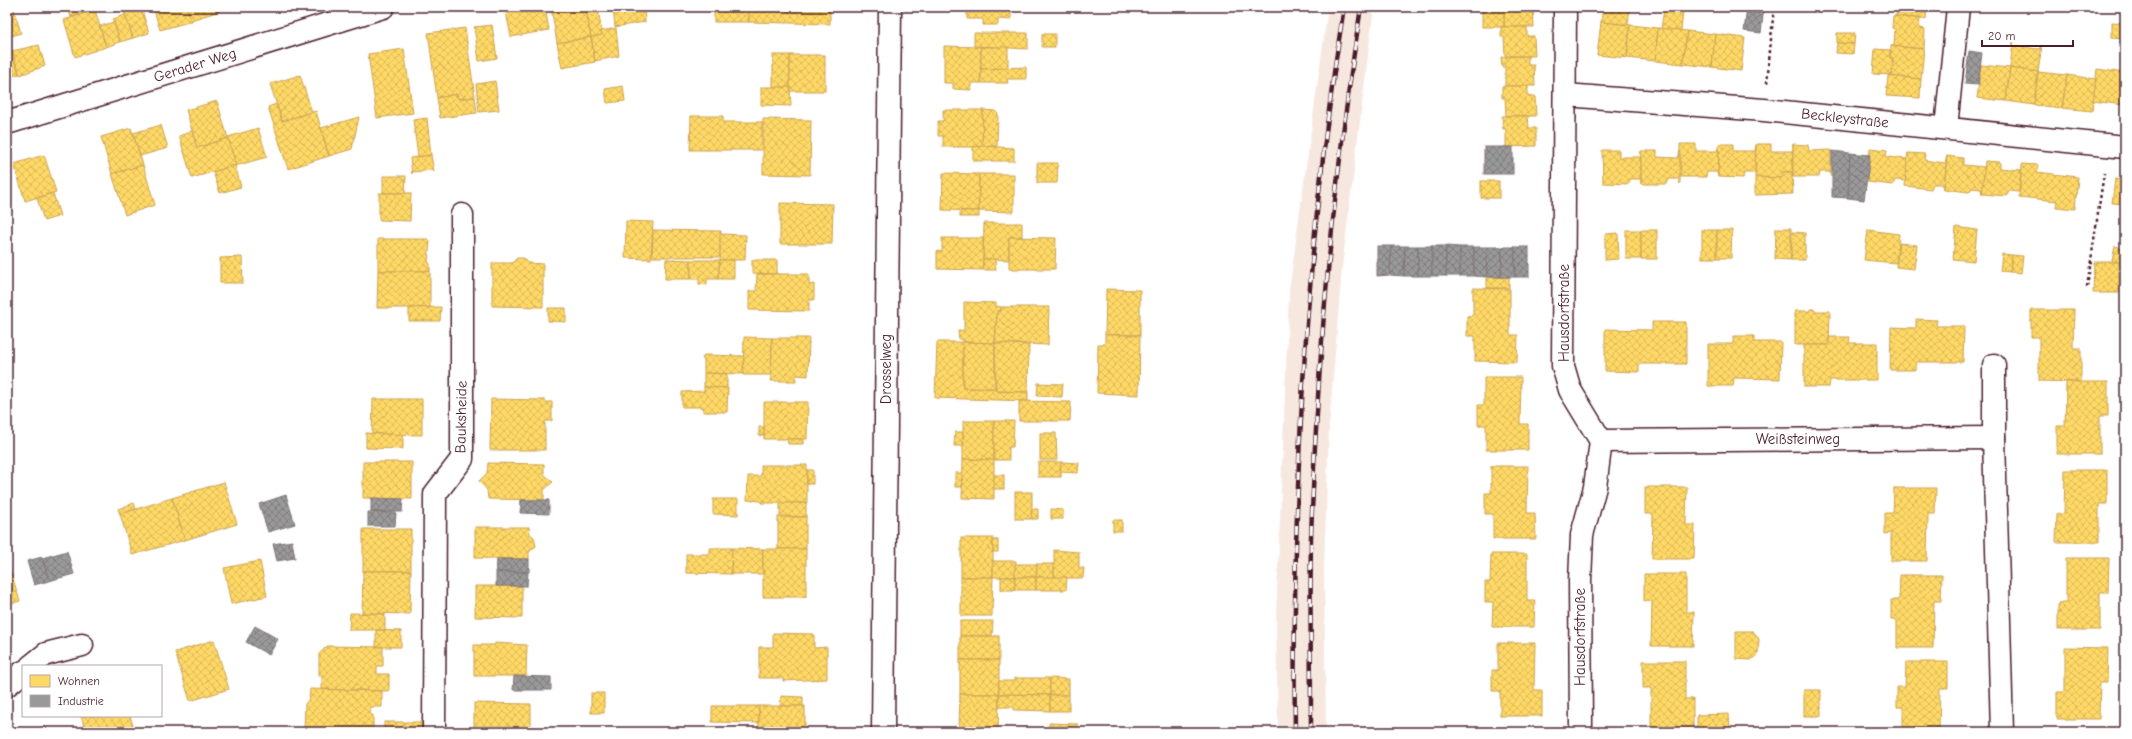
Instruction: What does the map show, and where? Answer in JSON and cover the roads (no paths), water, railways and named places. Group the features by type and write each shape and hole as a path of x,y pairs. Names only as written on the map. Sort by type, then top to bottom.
{"street":[{"name":"Gerader Weg","path":"7,123 383,7"},
{"name":"Drosselweg","path":"883,732 890,7"},
{"name":"Hausdorfstraße","path":"1565,7 1563,366 1570,390 1602,441 1595,487 1582,535 1580,580 1581,728"},
{"path":"1946,128 1958,7"},
{"name":"Beckleystraße","path":"1565,95 1764,110 2125,147"},
{"name":"Bauksheide","path":"434,732 435,494 462,459 462,214"},
{"path":"1994,365 1994,438 2002,732"},
{"name":"Weißsteinweg","path":"1602,441 1994,438"},
{"path":"32,665 46,654 82,645"},
{"path":"7,685 22,673"}],"railway":[{"path":"1295,732 1296,550 1304,368 1319,187 1344,7"},
{"path":"1311,732 1311,538 1317,405 1334,205 1361,7"}]}
